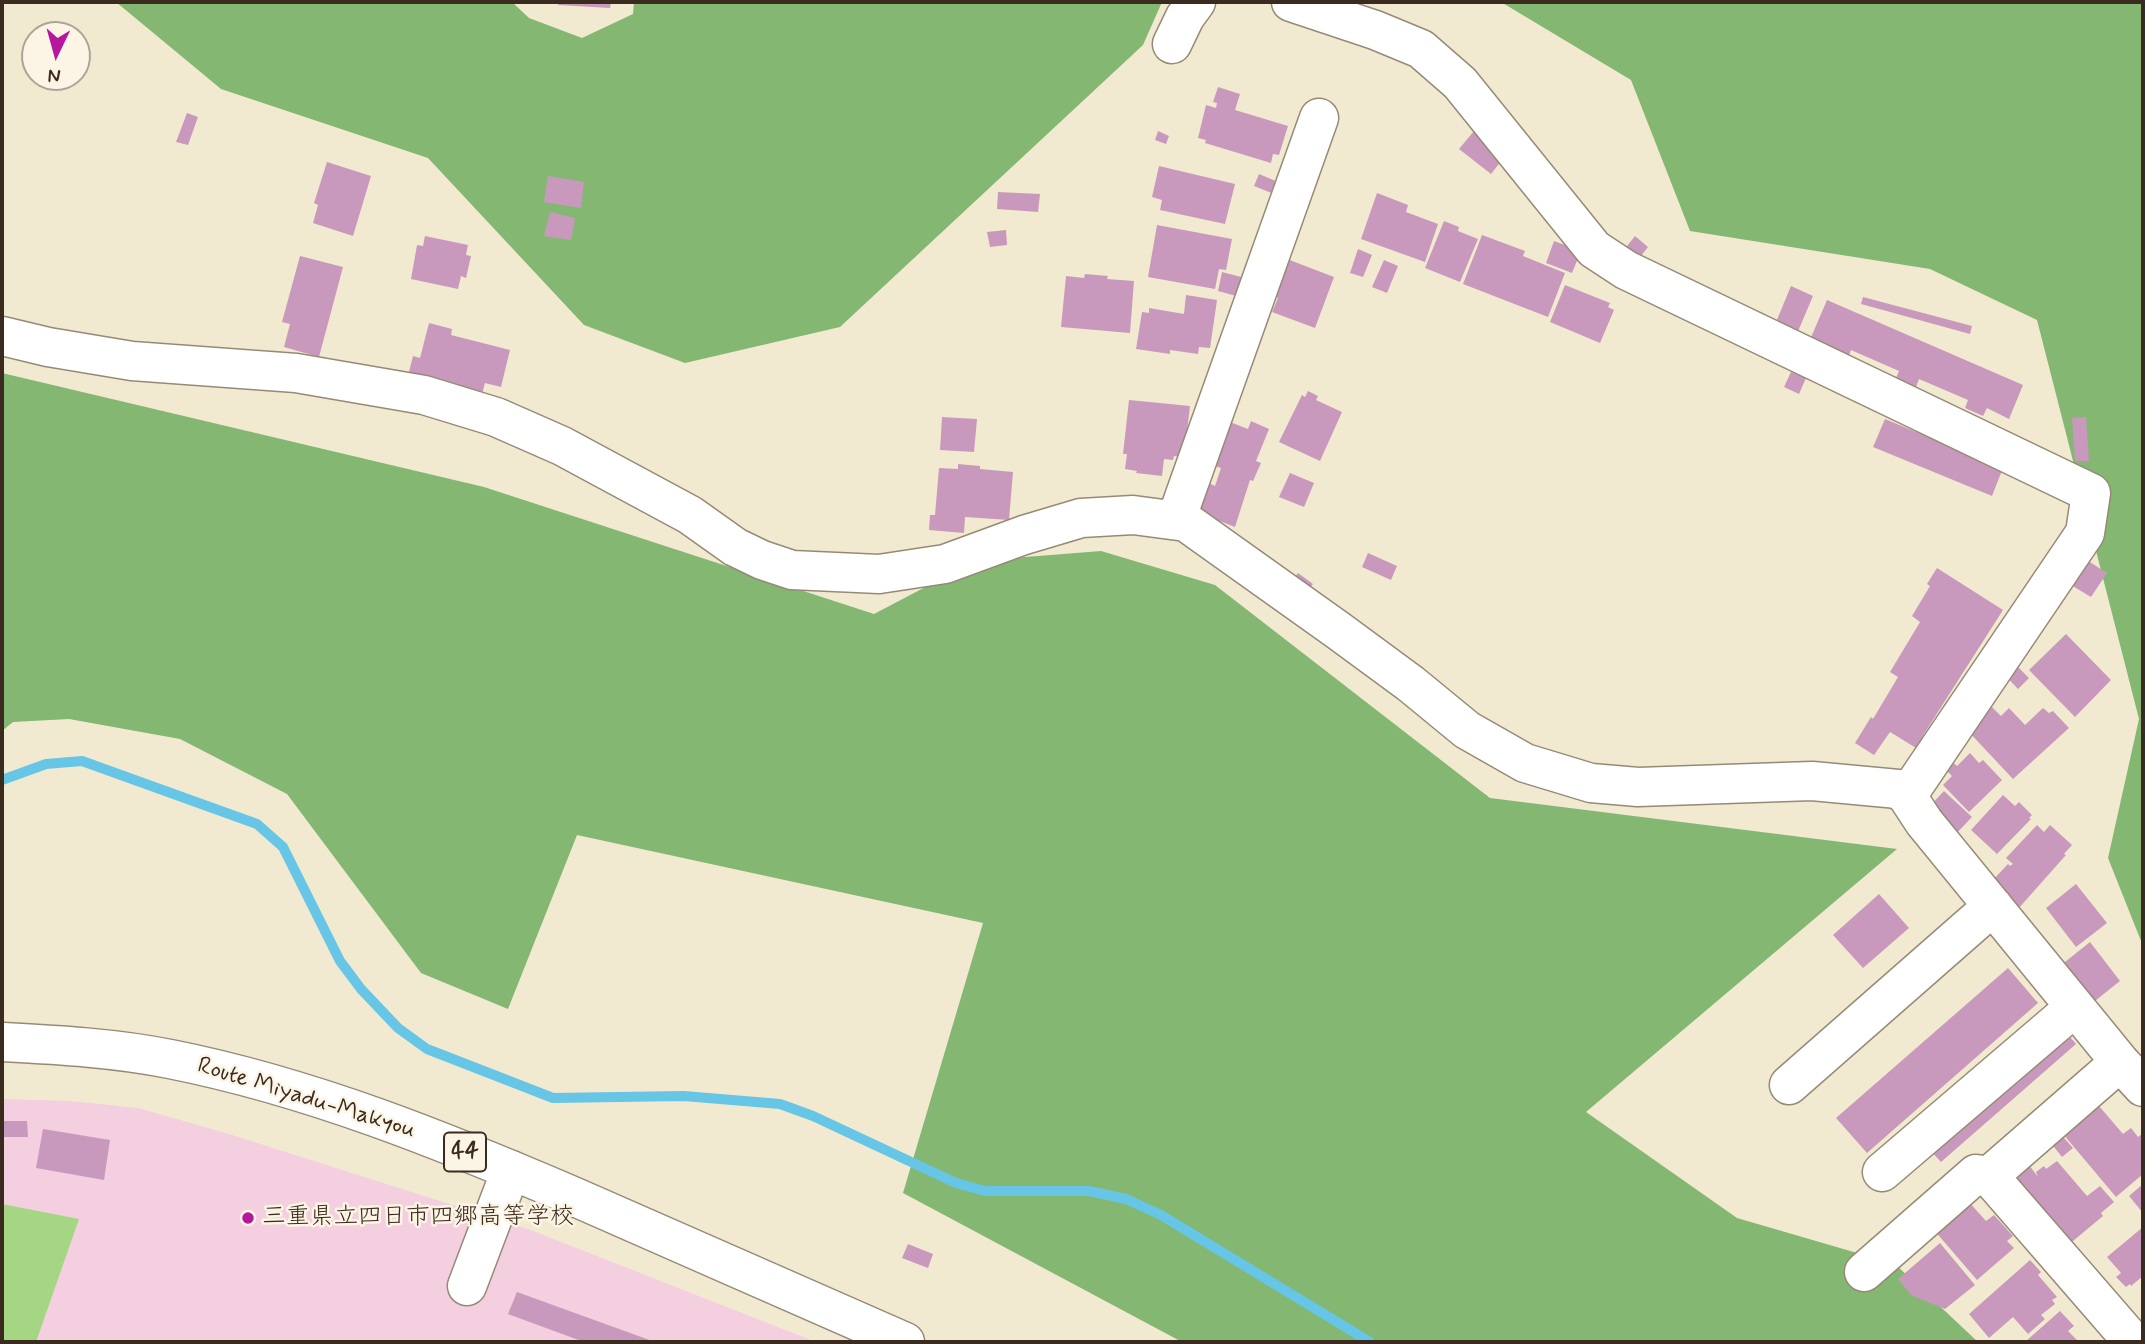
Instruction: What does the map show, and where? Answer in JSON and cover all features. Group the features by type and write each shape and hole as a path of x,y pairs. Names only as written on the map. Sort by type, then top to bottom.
{"street":[{"path":"1172,44 1185,17 1196,2"},
{"path":"1291,2 1375,30 1421,49 1460,83 1594,249 1626,270 2091,493 2085,533 1907,796"},
{"path":"1176,520 1319,118"},
{"path":"2,335 48,347 132,361 296,373 424,395 496,417 562,446 690,515 735,547 792,570 879,573 945,564 1024,535 1081,518 1133,515 1186,522 1411,684 1467,730 1525,763 1591,783 1627,786 1812,781 1898,789 1907,796 1924,822 2132,1075 1989,1176"},
{"path":"1789,1085 1993,906"},
{"path":"1882,1172 2076,1007"},
{"name":"Route Miyadu-Makyou","path":"2,1042 85,1047 169,1059 249,1078 365,1112 511,1170 905,1342"},
{"path":"467,1286 511,1170"},
{"path":"1864,1272 1976,1174 1989,1176 2133,1342"}],"shaded area":[{"name":"三重県立四日市四郷高等学校","path":"2,1099 70,1101 138,1108 229,1134 528,1229 816,1342 2,1342"}],"green space":[{"path":"116,2 512,2 529,18 582,38 633,14 634,2 1162,2 1143,45 840,327 685,363 584,325 428,158 221,89"},
{"path":"1501,2 2143,2 2143,946 2108,858 2139,719 2037,320 1930,269 1690,231 1631,80"},
{"path":"2,373 484,487 874,614 975,561 1101,551 1215,585 1490,798 1897,849 1586,1112 1737,1218 1895,1264 1978,1342 1182,1342 903,1193 983,923 577,835 508,1009 421,973 287,794 180,739 69,719 13,722 2,731"},
{"path":"2,1204 79,1219 36,1342 2,1342"}],"building":[{"path":"558,2 611,2 610,8 558,5"},
{"path":"1218,87 1240,94 1235,110 1288,126 1279,155 1273,154 1271,163 1205,143 1206,140 1198,138 1206,105 1216,108 1217,103 1213,102"},
{"path":"187,113 198,117 188,145 176,142"},
{"path":"1158,131 1169,136 1166,144 1155,140"},
{"path":"1474,131 1506,155 1491,174 1459,149"},
{"path":"327,162 371,176 353,236 313,223 318,205 314,203"},
{"path":"1159,166 1235,184 1225,224 1160,210 1162,200 1152,197"},
{"path":"1259,174 1283,184 1279,196 1254,186"},
{"path":"548,176 584,182 581,208 544,202"},
{"path":"998,192 1040,194 1038,212 997,209"},
{"path":"1377,193 1408,205 1406,212 1438,224 1425,262 1361,239"},
{"path":"550,212 575,218 571,240 544,236"},
{"path":"1444,221 1459,227 1458,231 1478,239 1460,282 1425,268"},
{"path":"1157,225 1232,239 1226,270 1219,269 1215,289 1148,277"},
{"path":"1006,230 1007,245 990,247 987,232"},
{"path":"1482,235 1525,251 1523,256 1565,273 1548,317 1463,284"},
{"path":"425,236 468,245 466,255 471,256 466,278 461,276 458,289 411,279 417,245 423,246"},
{"path":"1635,236 1648,247 1633,266 1620,255"},
{"path":"1554,241 1581,251 1572,273 1546,263"},
{"path":"1358,249 1372,255 1363,277 1350,273"},
{"path":"300,256 343,267 319,357 284,347 290,324 282,322"},
{"path":"1287,259 1334,277 1315,328 1272,312 1278,298 1272,296"},
{"path":"1384,260 1398,266 1387,293 1372,287"},
{"path":"1222,272 1245,278 1240,297 1218,291"},
{"path":"1085,274 1134,281 1130,333 1061,327 1066,276 1084,278"},
{"path":"1565,285 1610,303 1608,307 1614,310 1600,343 1550,322"},
{"path":"1791,286 1813,296 1796,336 1774,327"},
{"path":"1186,295 1217,300 1210,348 1199,347 1198,354 1170,350 1170,354 1136,349 1142,312 1149,313 1149,308 1184,314"},
{"path":"1863,297 1972,326 1970,334 1861,304"},
{"path":"1827,300 2023,385 2009,419 1987,408 1983,416 1965,408 1968,400 1919,379 1916,387 1896,378 1899,371 1851,350 1848,359 1809,342"},
{"path":"429,323 452,329 451,335 510,350 501,387 485,383 482,394 409,372 413,356 420,358"},
{"path":"1791,372 1806,378 1799,394 1784,387"},
{"path":"1308,391 1318,396 1316,400 1342,412 1320,461 1279,442 1302,395 1305,397"},
{"path":"1129,400 1190,406 1184,457 1164,459 1162,476 1125,469 1127,454 1123,454"},
{"path":"942,417 977,419 974,452 940,450"},
{"path":"2086,417 2089,461 2075,461 2072,418"},
{"path":"1885,419 2003,468 1992,496 1873,447"},
{"path":"1251,421 1269,429 1256,461 1261,463 1253,481 1250,480 1235,527 1198,510 1209,483 1215,486 1221,468 1212,465 1230,422 1248,429"},
{"path":"958,464 1013,472 1009,520 965,517 964,533 929,530 930,515 935,515 939,468 958,469"},
{"path":"1290,473 1314,483 1304,507 1279,497"},
{"path":"1368,553 1397,566 1391,580 1362,567"},
{"path":"2082,557 2107,573 2091,597 2066,582"},
{"path":"1937,568 2003,610 1922,737 1928,741 1921,751 1890,732 1874,755 1855,743 1898,677 1890,672 1920,622 1912,616 1930,586 1927,584"},
{"path":"1298,573 1313,584 1304,595 1290,584"},
{"path":"2066,634 2111,680 2075,717 2029,670"},
{"path":"2013,662 2029,678 2018,689 2002,672"},
{"path":"1992,707 2001,716 2009,708 2025,725 2043,708 2049,713 2053,711 2069,728 2013,779 1967,730"},
{"path":"1970,753 1979,763 1983,760 2002,780 1969,812 1943,785 1952,776 1946,770 1954,763 1957,766"},
{"path":"1944,791 1972,817 1954,836 1929,807"},
{"path":"2003,795 2015,806 2019,802 2032,815 1997,854 1971,830"},
{"path":"2037,825 2044,832 2050,825 2072,845 2018,909 1990,883 2008,864 2013,864 2006,858"},
{"path":"2076,884 2107,923 2076,947 2046,908"},
{"path":"1879,894 1909,928 1863,968 1833,935"},
{"path":"2090,942 2120,981 2090,1005 2060,966"},
{"path":"2008,968 2038,1003 1867,1153 1836,1118"},
{"path":"2065,1031 2076,1044 1941,1162 1930,1150"},
{"path":"2093,1099 2123,1134 2131,1128 2138,1137 2143,1133 2143,1174 2116,1197 2058,1128"},
{"path":"2,1121 27,1121 28,1137 2,1137"},
{"path":"43,1129 110,1140 104,1180 36,1168"},
{"path":"2056,1129 2073,1148 2062,1157 2046,1137"},
{"path":"2026,1161 2038,1177 2036,1172 2057,1161 2087,1196 2100,1186 2114,1202 2101,1213 2103,1216 2067,1246 2011,1173"},
{"path":"2143,1184 2143,1213 2129,1196"},
{"path":"1968,1201 1986,1221 1994,1215 2013,1236 2007,1241 2014,1248 1977,1280 1934,1230"},
{"path":"2143,1227 2143,1276 2126,1287 2116,1277 2121,1273 2107,1257"},
{"path":"1940,1243 1975,1285 1945,1309 1911,1295 1898,1279"},
{"path":"908,1244 933,1254 928,1268 902,1258"},
{"path":"2030,1260 2041,1272 2038,1275 2057,1297 2052,1300 2055,1304 2041,1315 2045,1319 2028,1334 2013,1317 1989,1338 1969,1314"},
{"path":"517,1292 655,1342 584,1342 508,1314"},
{"path":"2060,1311 2074,1326 2068,1331 2079,1342 2025,1342"}],"waterway":[{"path":"2,780 46,764 82,761 257,824 283,847 340,961 361,989 398,1028 427,1049 553,1098 684,1096 780,1104 813,1116 956,1183 985,1191 1089,1191 1126,1199 1161,1215 1370,1342"}],"place":[{"name":"三重県立四日市四郷高等学校","path":"248,1218"}]}
